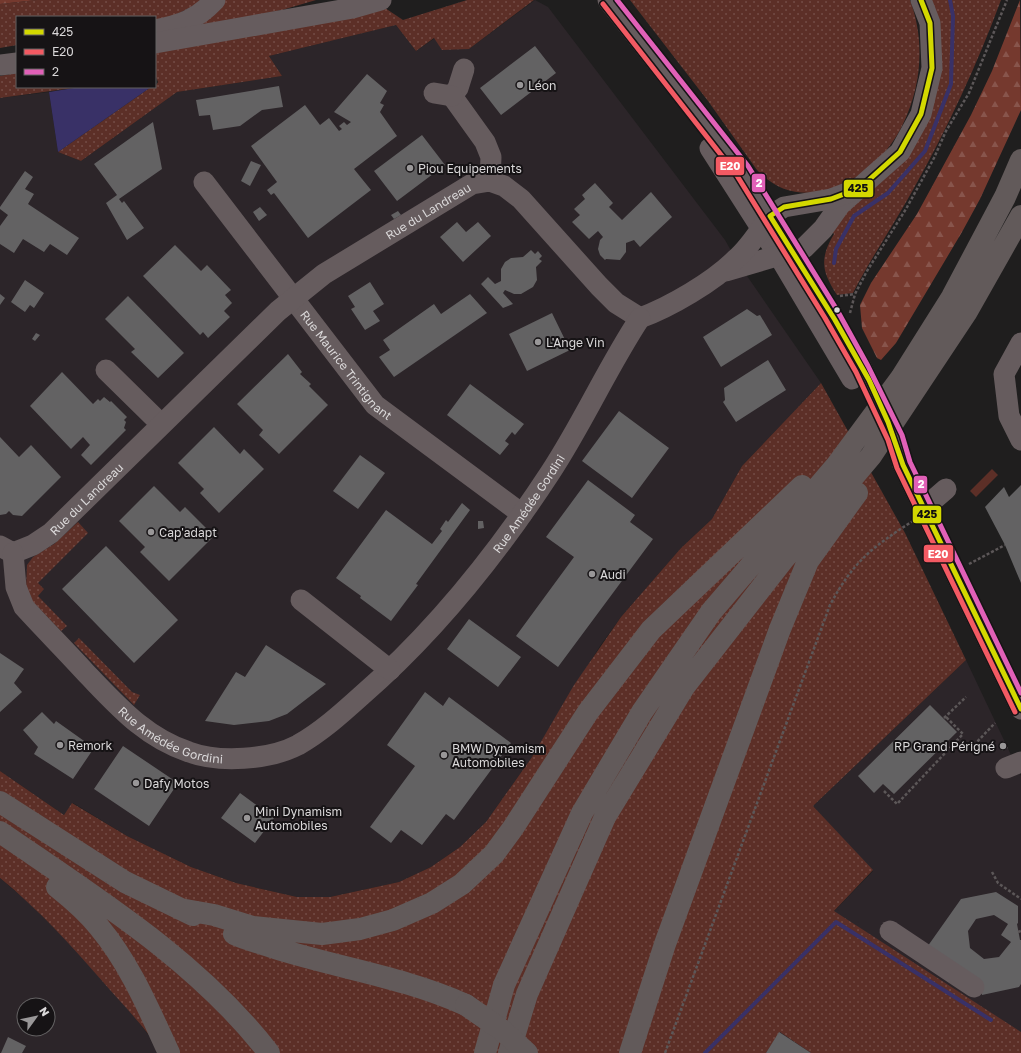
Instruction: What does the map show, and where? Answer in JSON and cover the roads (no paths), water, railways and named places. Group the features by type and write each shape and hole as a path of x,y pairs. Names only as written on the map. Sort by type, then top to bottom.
{"highway":[{"path":"485,1053 504,985 582,813 642,712 711,612 856,441 901,378 952,297 1006,197 1021,160"},
{"path":"509,1053 527,994 605,817 684,686 783,560 871,456 966,313 1021,216"},
{"path":"180,909 214,915 253,927 322,934 360,929 393,920 432,903 462,884 494,854 504,841 588,712 651,630 805,483 832,452 856,441"},
{"path":"630,1053 665,944 780,629 808,561 865,482 871,456"},
{"path":"0,802 125,882 180,909 237,936 303,956 394,979 430,990 466,1005 502,1030 527,1053"},
{"path":"0,832 126,918 177,959 228,1005 269,1053"},
{"path":"27,851 42,874 79,905 100,928 126,965 169,1053"}],"street":[{"path":"156,30 179,26 200,14 215,0"},
{"path":"225,31 332,0"},
{"path":"156,43 353,8 381,0"},
{"path":"608,0 742,170 766,222 857,374 887,444 906,472 919,514 1015,682 1021,709"},
{"path":"720,273 740,265 804,248 823,229 840,205 900,152 921,114 932,68 930,23 921,0"},
{"path":"0,65 16,63"},
{"path":"464,69 458,88 443,95 485,142 491,157 490,181 504,186 521,199 616,303 640,318 658,312 720,273 737,259 766,222 784,207 831,200 860,188"},
{"name":"Rue du Landreau","path":"7,549 33,545 51,533 263,324 324,274 472,184 490,181"},
{"name":"Rue Maurice Trintignant","path":"204,182 375,405 522,514"},
{"name":"Rue Amédée Gordini","path":"7,549 16,587 24,607 129,718 157,738 190,753 226,759 262,756 296,746 326,726 390,670 478,574 551,472 640,318"},
{"path":"1021,343 1004,374 1009,416 1021,440"},
{"path":"106,370 161,424"},
{"path":"919,514 946,489"},
{"path":"301,600 390,670"},
{"path":"890,931 974,987"}],"waterway":[{"path":"834,263 836,249 854,216 888,193 925,151 951,84 953,16 950,0"},
{"path":"705,1053 836,922 991,1020"}],"place":[{"name":"Léon","path":"520,85"},
{"name":"Piou Equipements","path":"410,168"},
{"name":"L'Ange Vin","path":"538,342"},
{"name":"Cap'adapt","path":"151,532"},
{"name":"Audi","path":"592,574"},
{"name":"Remork","path":"60,745"},
{"name":"RP Grand Périgné","path":"1003,746"},
{"name":"BMW Dynamism Automobiles","path":"444,755"},
{"name":"Dafy Motos","path":"136,783"},
{"name":"Mini Dynamism Automobiles","path":"247,818"}]}
